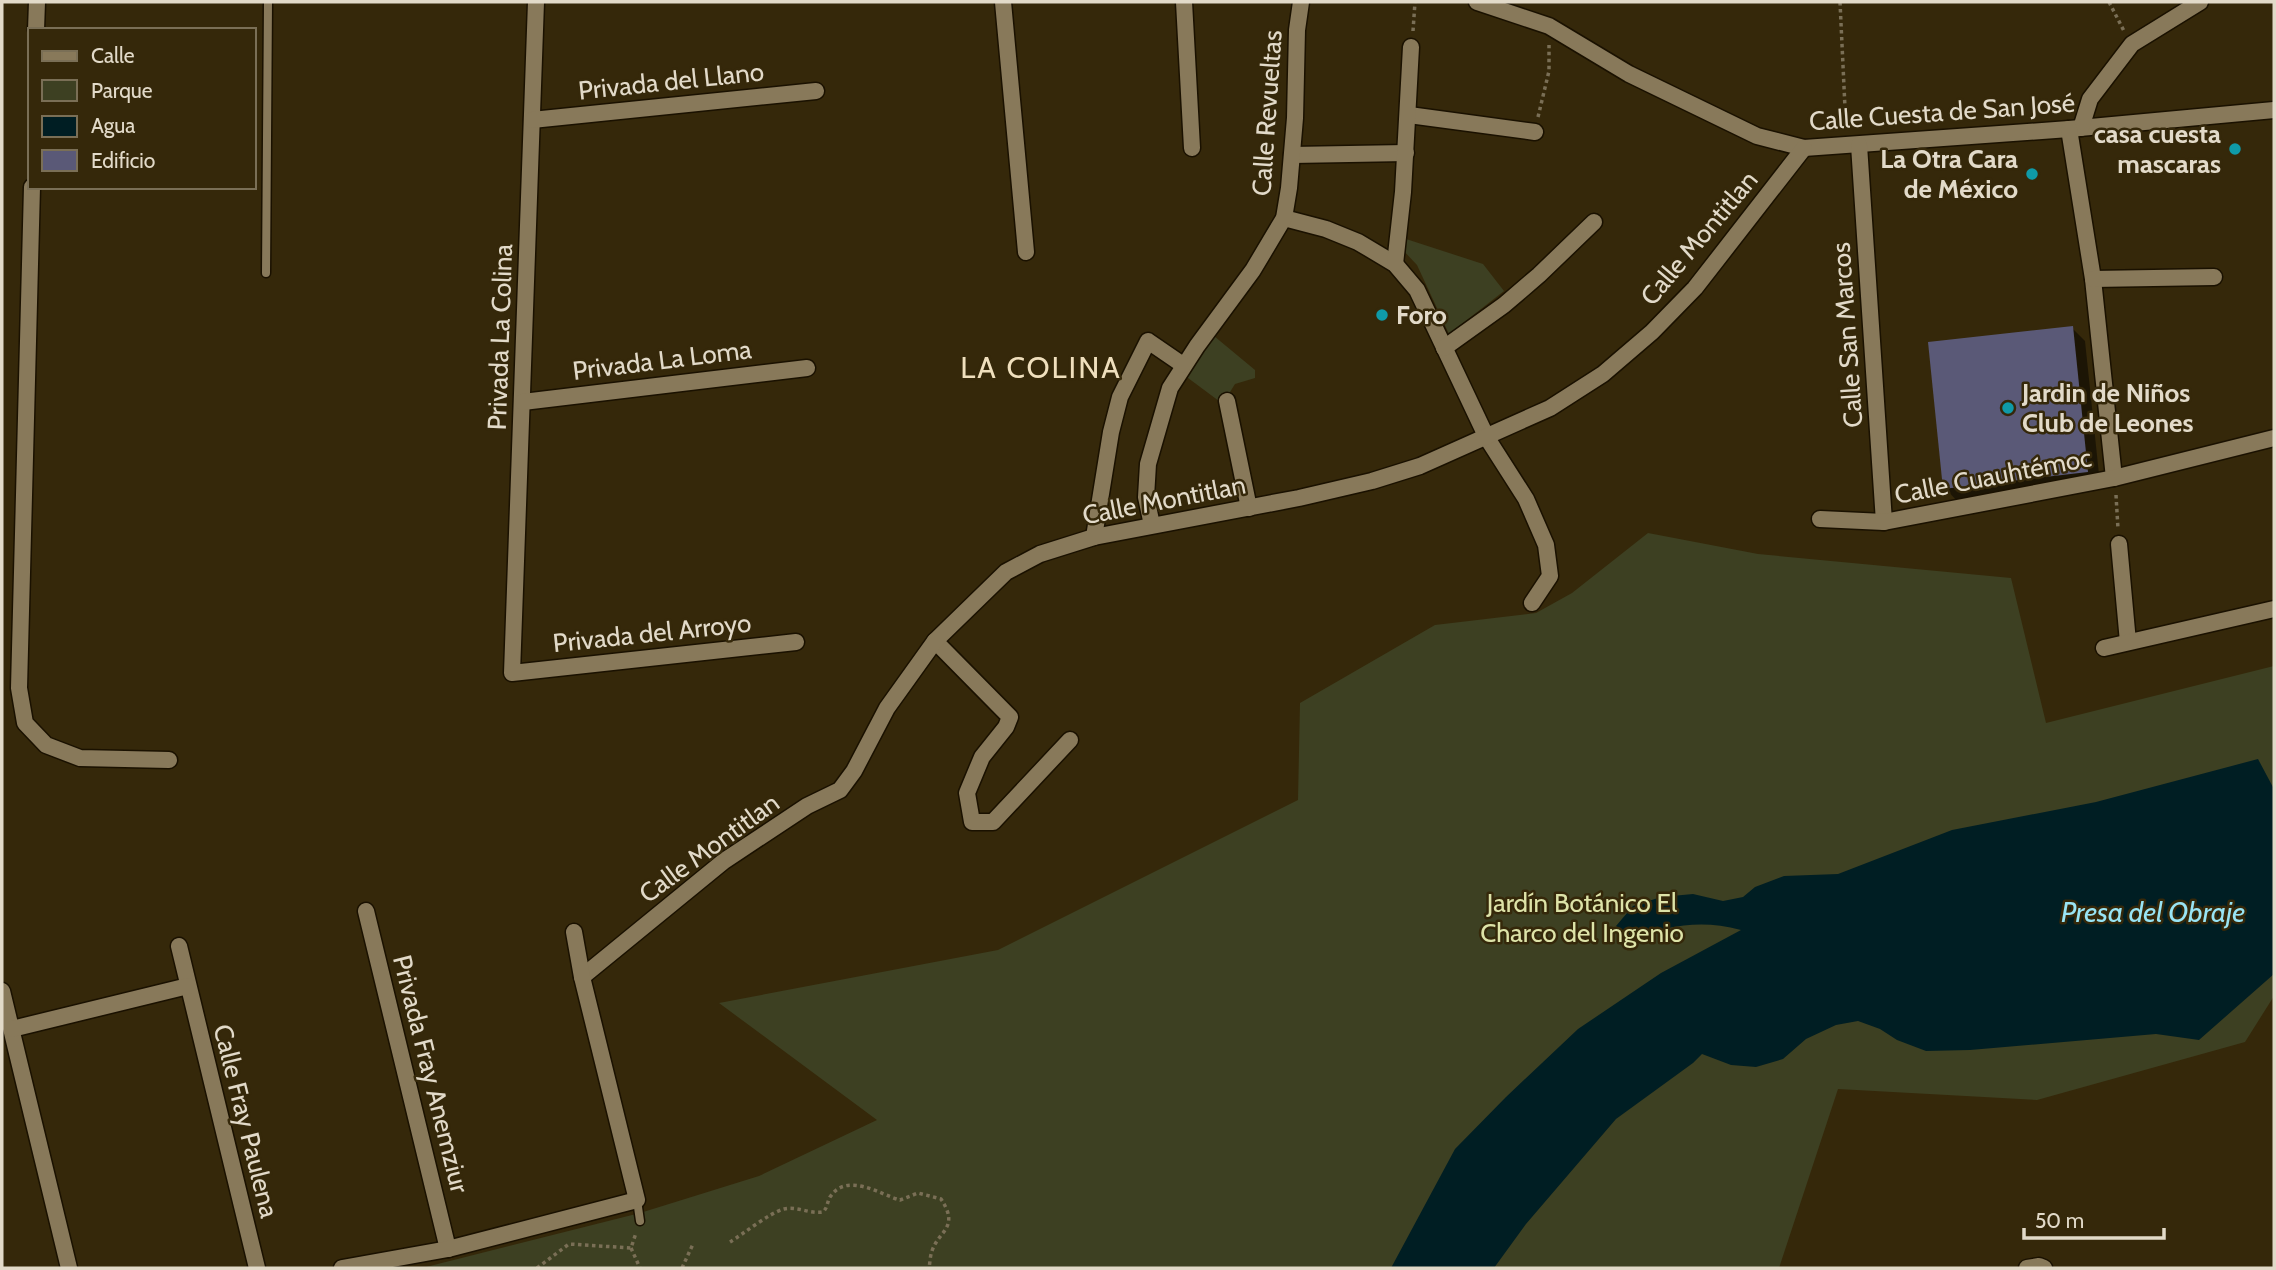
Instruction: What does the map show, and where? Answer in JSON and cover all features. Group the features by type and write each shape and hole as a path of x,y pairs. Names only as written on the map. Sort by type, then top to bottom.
{"street":[{"path":"36,28 37,2"},
{"name":"Privada La Colina","path":"512,673 536,2"},
{"path":"1003,2 1026,251"},
{"path":"1184,2 1192,149"},
{"name":"Calle Revueltas","path":"1152,525 1146,497 1148,464 1170,388 1183,365 1253,270 1283,218 1292,155 1297,30 1301,2"},
{"name":"Calle Cuesta de San José","path":"1477,2 1510,8 1549,26 1629,74 1757,136 1804,148 2075,129 2274,110"},
{"path":"2114,478 2075,129 2090,99 2132,44 2200,2"},
{"path":"1395,264 1409,116 1411,47"},
{"name":"Privada del Llano","path":"531,120 816,91"},
{"path":"1409,116 1535,132"},
{"name":"Calle San Marcos","path":"1853,145 1884,522"},
{"name":"Calle Montitlan","path":"582,977 724,861 807,806 840,790 854,771 887,708 935,641 1006,572 1040,554 1094,537 1372,481 1420,466 1550,408 1603,374 1652,332 1695,288 1804,148"},
{"path":"1292,155 1406,153"},
{"path":"32,189 19,688 25,723 46,745 80,758 169,760"},
{"path":"1283,218 1326,229 1358,242 1395,264 1417,290 1487,438 1526,499 1546,545 1550,576 1532,603"},
{"path":"1444,348 1513,298 1594,222"},
{"path":"2093,279 2214,277"},
{"path":"1094,537 1111,432 1120,397 1148,341 1183,365"},
{"name":"Privada La Loma","path":"523,402 807,368"},
{"path":"1227,401 1248,508"},
{"name":"Calle Cuauhtémoc","path":"1820,519 1884,522 2114,478 2274,438"},
{"path":"2119,544 2128,642"},
{"path":"2104,648 2274,609"},
{"path":"935,641 1010,717 1006,727 982,758 967,793 972,822 993,822 1070,740"},
{"name":"Privada del Arroyo","path":"512,673 796,642"},
{"name":"Privada Fray Anemziur","path":"366,911 448,1249"},
{"path":"342,1268 448,1249 637,1200 573,932"},
{"name":"Calle Fray Paulena","path":"179,946 257,1268"},
{"path":"12,1029 188,986"},
{"path":"2,991 69,1268"},
{"path":"2026,1268 2044,1268"}],"lane":[{"path":"266,273 268,2"},
{"path":"637,1200 640,1221"}],"path":[{"path":"1411,47 1415,2"},
{"path":"1840,2 1853,145"},
{"path":"2109,2 2132,44"},
{"path":"1535,132 1549,71"},
{"path":"2114,478 2119,544"},
{"path":"730,1242 779,1211 795,1208 823,1212 827,1208 829,1198 836,1191 863,1185 884,1191 900,1200 918,1193 941,1199 946,1207 947,1228 932,1249 929,1268"},
{"path":"640,1221 631,1248 640,1268"},
{"path":"537,1268 569,1244 631,1248"},
{"path":"682,1268 693,1244"}],"green space":[{"path":"1403,238 1483,264 1504,291 1449,334 1417,265 1402,249"},
{"path":"1214,336 1255,370 1255,378 1235,384 1230,392 1236,406 1223,404 1184,375"},
{"name":"Jardín Botánico El Charco del Ingenio","path":"1648,533 1758,554 2011,578 2046,723 2274,666 2274,996 2245,1042 2037,1100 1838,1089 1779,1268 422,1268 640,1213 759,1176 877,1120 719,1003 998,950 1298,800 1300,703 1435,625 1536,613 1572,593"}],"water":[{"name":"Presa del Obraje","path":"2258,759 2274,789 2274,974 2199,1040 2156,1034 1970,1050 1926,1051 1858,1021 1836,1025 1806,1039 1783,1059 1756,1067 1731,1065 1702,1054 1616,1119 1526,1224 1494,1268 1391,1268 1455,1149 1506,1097 1578,1029 1661,973 1741,930 1712,925 1685,925 1630,938 1616,926 1633,906 1661,897 1693,894 1723,901 1743,897 1755,887 1784,876 1838,874 1952,830 2096,802"}],"building":[{"name":"Jardin de Niños Club de Leones","path":"2073,326 2088,472 1943,489 1928,342"}],"place":[{"name":"casa cuesta mascaras","path":"2235,149"},
{"name":"La Otra Cara de México","path":"2032,174"},
{"name":"Foro","path":"1382,315"},
{"name":"Jardin de Niños Club de Leones","path":"2008,408"}],"district":[{"name":"LA COLINA","path":"1041,367"}]}
